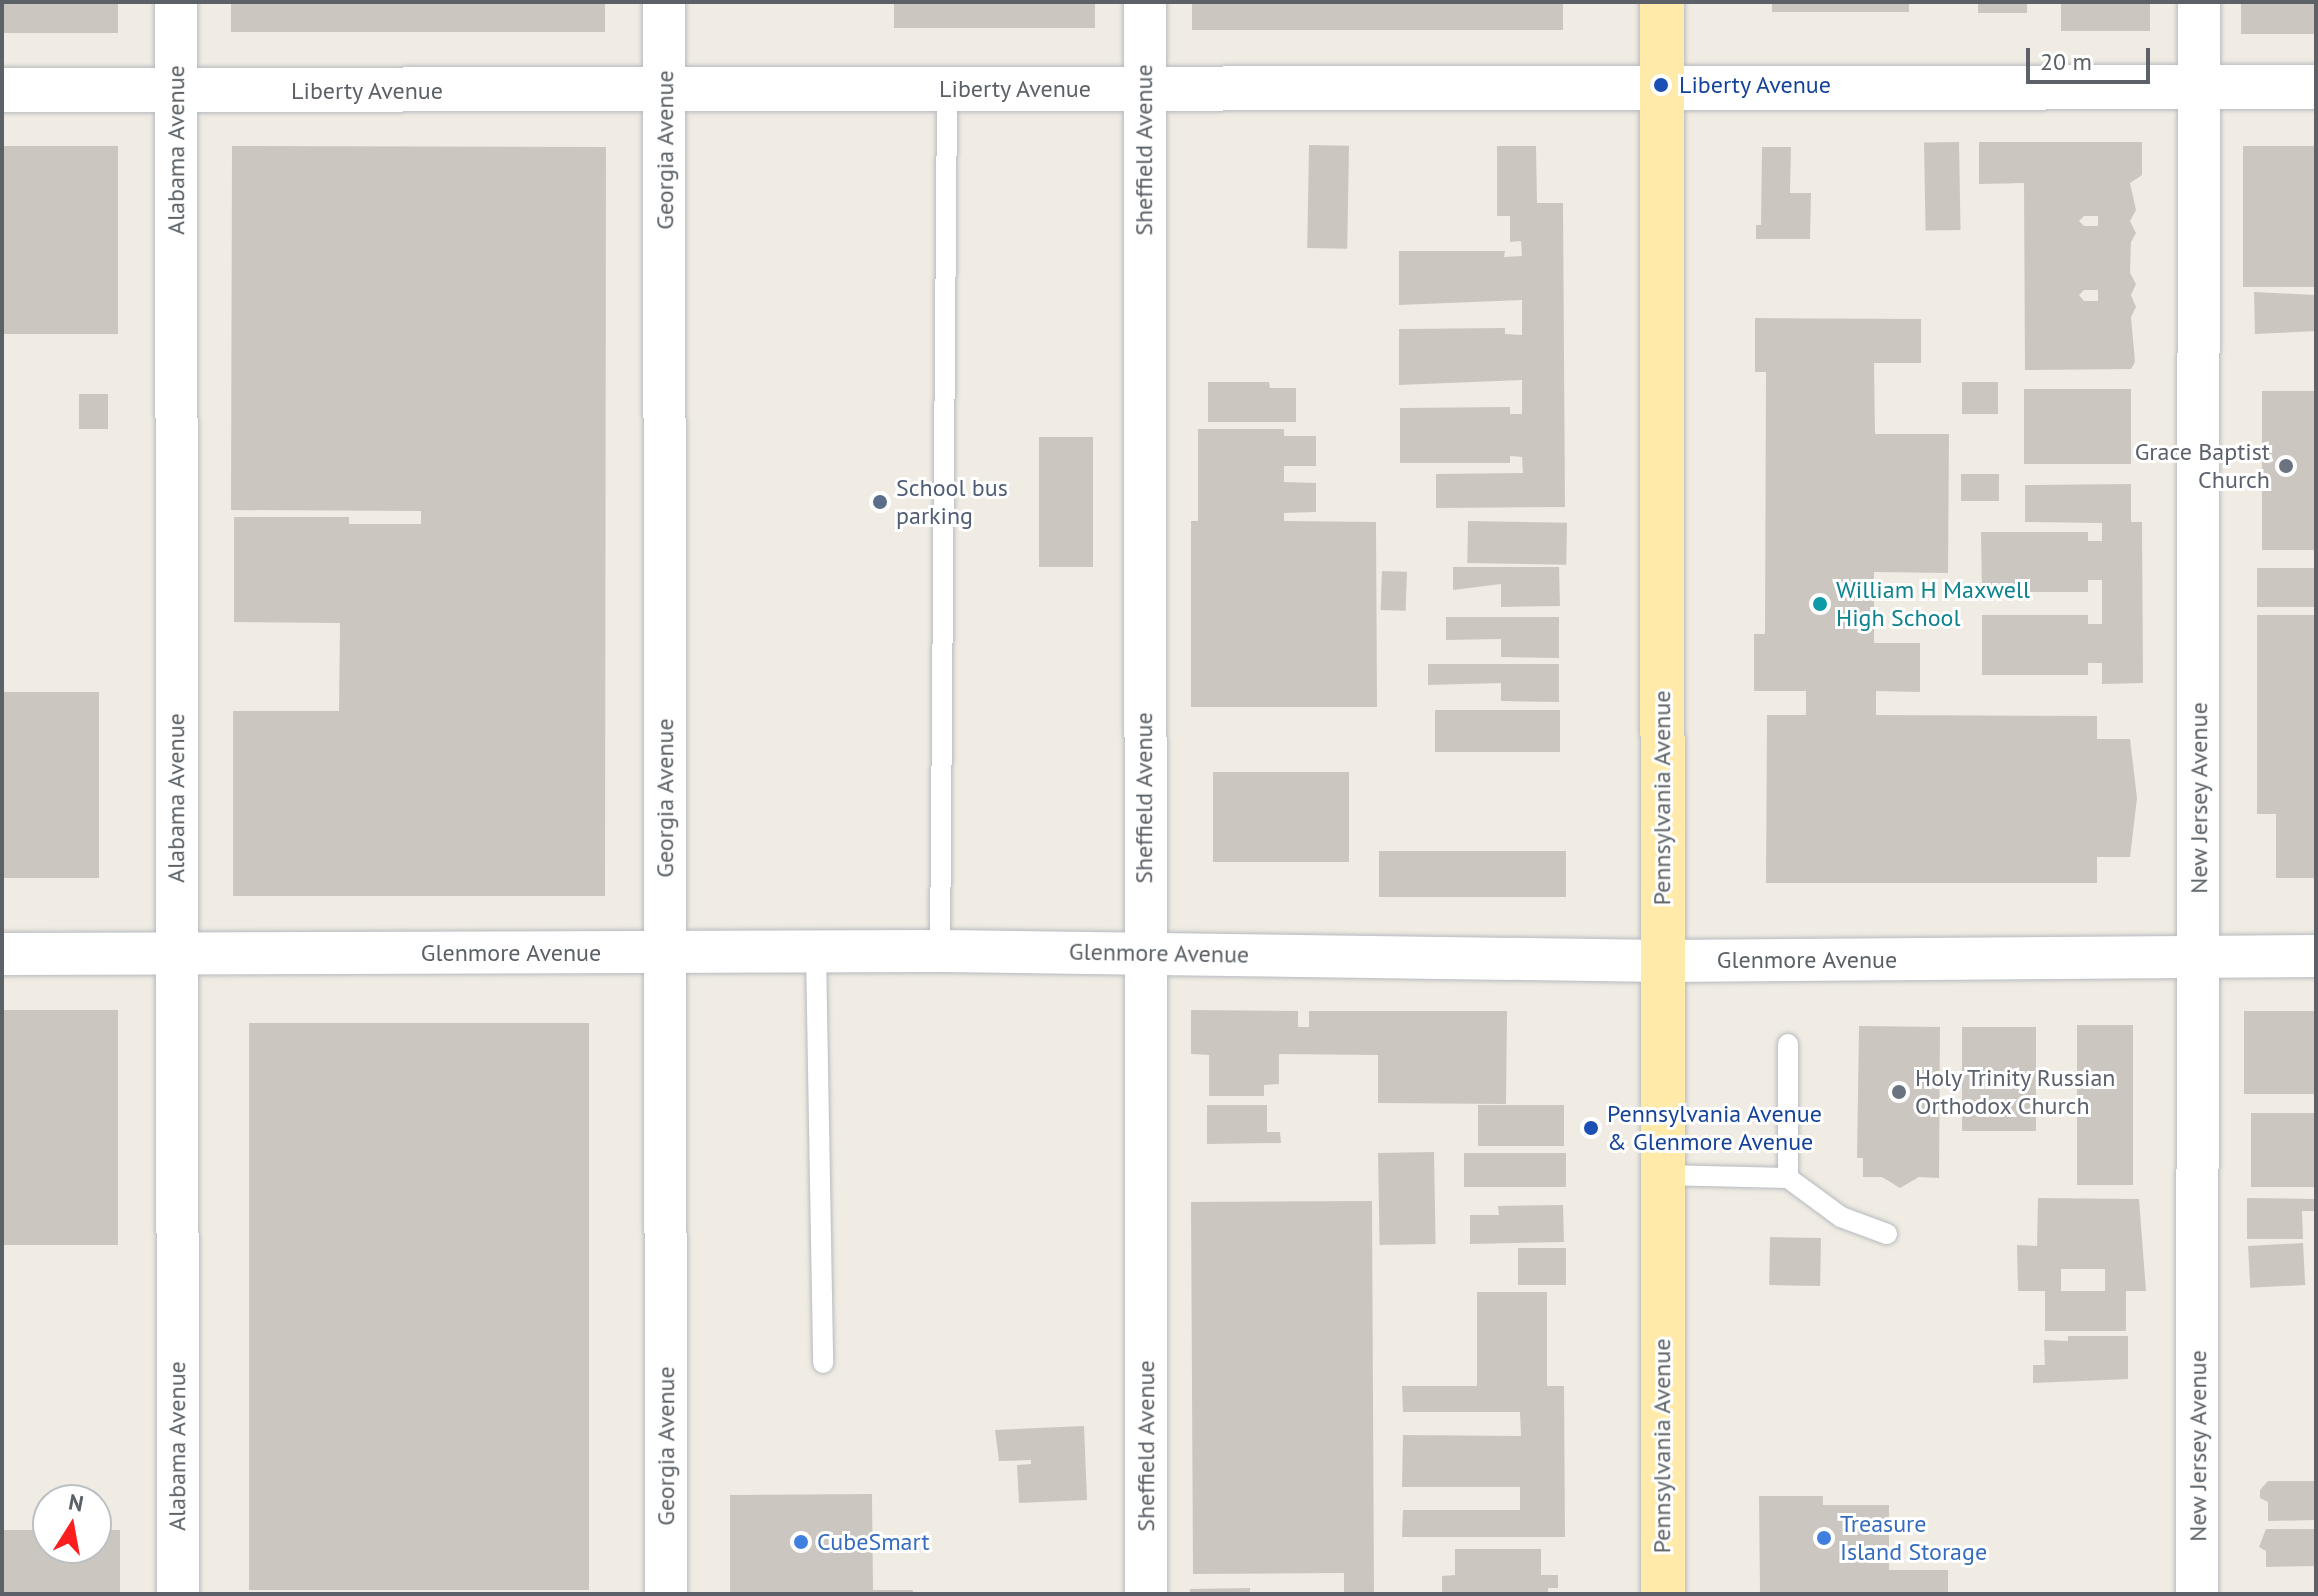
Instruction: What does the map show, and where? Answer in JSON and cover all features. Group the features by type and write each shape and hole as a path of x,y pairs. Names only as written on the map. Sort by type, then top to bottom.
{"main road":[{"name":"Pennsylvania Avenue","path":"1662,2 1663,1594"}],"street":[{"name":"Alabama Avenue","path":"176,2 178,1594"},
{"name":"Georgia Avenue","path":"664,2 666,1594"},
{"name":"Sheffield Avenue","path":"1145,2 1146,1594"},
{"name":"New Jersey Avenue","path":"2197,1594 2199,2"},
{"name":"Liberty Avenue","path":"2,90 2316,87"},
{"name":"Glenmore Avenue","path":"2,954 940,951 1662,961 2316,956"}],"lane":[{"path":"940,951 947,89"},
{"path":"816,952 823,1363"},
{"path":"1788,1044 1788,1178"},
{"path":"1662,1175 1788,1178 1841,1217 1887,1234"}],"building":[{"path":"2,2 118,2 118,33 2,33"},
{"path":"231,2 605,2 605,32 231,32"},
{"path":"894,2 1095,2 1095,28 894,28"},
{"path":"1192,2 1563,2 1563,30 1192,30"},
{"path":"1772,2 1909,2 1909,12 1772,12"},
{"path":"1978,2 2027,2 2027,13 1978,13"},
{"path":"2061,2 2150,2 2150,31 2061,31"},
{"path":"2241,2 2316,2 2316,34 2241,34"},
{"path":"1959,142 1961,230 1926,231 1924,143"},
{"path":"1979,142 2142,142 2142,175 2130,183 2136,210 2130,221 2136,233 2131,242 2130,273 2136,284 2131,295 2136,307 2131,317 2135,362 2131,369 2025,370 2024,183 1979,184","holes":["2084,216 2098,216 2098,226 2084,226 2079,221","2084,290 2098,290 2098,301 2084,301 2079,295"]},
{"path":"1309,145 1349,146 1347,249 1307,248"},
{"path":"2,146 118,146 118,334 2,334"},
{"path":"232,146 606,147 605,896 233,896 233,711 339,711 340,623 234,622 234,517 349,517 349,524 421,524 421,511 231,510"},
{"path":"1497,146 1536,146 1537,203 1563,203 1565,507 1436,508 1436,474 1523,473 1522,457 1510,456 1510,463 1400,463 1400,408 1510,407 1510,414 1522,414 1522,380 1399,385 1399,329 1505,328 1505,334 1522,335 1522,300 1399,305 1399,251 1505,251 1504,257 1522,256 1521,241 1510,242 1510,216 1497,216"},
{"path":"2243,146 2316,146 2316,287 2243,287"},
{"path":"1762,147 1791,147 1790,193 1811,193 1810,239 1756,239 1756,225 1761,225"},
{"path":"2254,292 2316,295 2316,331 2255,334"},
{"name":"William H Maxwell High School","path":"1755,318 1921,319 1921,363 1874,363 1875,434 1949,434 1948,573 1874,572 1874,643 1920,643 1920,692 1876,691 1876,715 2097,716 2097,739 2130,739 2137,798 2130,857 2097,857 2097,883 1766,883 1767,715 1806,715 1806,691 1754,691 1754,634 1765,634 1766,372 1755,372"},
{"path":"1208,382 1269,382 1270,388 1296,388 1296,422 1208,422"},
{"path":"1962,382 1998,382 1998,414 1962,414"},
{"path":"2024,389 2131,389 2131,464 2024,464"},
{"path":"2262,391 2316,391 2316,550 2262,550"},
{"path":"79,394 108,394 108,429 79,429"},
{"path":"1198,429 1284,429 1284,436 1316,436 1316,466 1284,466 1284,482 1316,483 1316,512 1284,513 1284,521 1376,522 1377,707 1191,707 1191,521 1198,521"},
{"path":"1039,437 1093,437 1093,567 1039,567"},
{"path":"1961,474 1999,474 1999,501 1961,501"},
{"path":"2131,484 2131,522 2142,522 2143,683 2102,684 2102,663 2088,663 2088,675 1982,675 1982,615 2088,615 2088,624 2102,624 2102,580 2088,580 2088,592 1982,592 1981,532 2088,532 2088,541 2102,541 2102,523 2025,522 2025,485"},
{"path":"1468,521 1567,523 1566,565 1467,563"},
{"path":"1453,567 1559,567 1560,606 1501,607 1501,584 1453,590"},
{"path":"2257,568 2316,568 2316,607 2257,607"},
{"path":"1382,571 1407,572 1406,611 1381,610"},
{"path":"2257,615 2316,615 2316,878 2276,878 2276,814 2257,814"},
{"path":"1446,617 1559,617 1559,658 1501,657 1501,639 1446,640"},
{"path":"1428,664 1559,664 1559,702 1501,701 1501,683 1428,685"},
{"path":"2,692 99,692 99,878 2,878"},
{"path":"1435,710 1560,710 1560,752 1435,752"},
{"path":"1213,772 1349,772 1349,862 1213,862"},
{"path":"1379,851 1566,851 1566,897 1379,897"},
{"path":"2,1010 118,1010 118,1245 2,1245"},
{"path":"1191,1010 1298,1011 1298,1027 1309,1027 1309,1011 1507,1011 1506,1104 1378,1103 1378,1055 1279,1054 1279,1084 1264,1085 1264,1096 1209,1096 1209,1055 1191,1054"},
{"path":"2244,1011 2316,1011 2316,1094 2244,1094"},
{"path":"249,1023 589,1023 589,1590 249,1590"},
{"path":"2077,1025 2133,1025 2133,1185 2077,1185"},
{"name":"Holy Trinity Russian Orthodox Church","path":"1859,1026 1940,1027 1939,1178 1919,1177 1900,1188 1882,1177 1863,1177 1863,1158 1857,1158"},
{"path":"1962,1027 2036,1027 2036,1131 1962,1131"},
{"path":"1207,1105 1267,1105 1267,1132 1280,1132 1281,1143 1207,1144"},
{"path":"1478,1105 1564,1105 1564,1146 1478,1146"},
{"path":"2251,1113 2316,1113 2316,1187 2251,1187"},
{"path":"1434,1152 1436,1244 1380,1245 1378,1153"},
{"path":"1464,1153 1566,1153 1566,1187 1464,1187"},
{"path":"2038,1198 2139,1199 2146,1291 2126,1291 2126,1331 2045,1331 2045,1291 2018,1291 2017,1245 2037,1246","holes":["2061,1269 2105,1269 2105,1291 2061,1291"]},
{"path":"2247,1198 2316,1199 2316,1211 2302,1211 2303,1239 2247,1239"},
{"path":"1372,1201 1374,1594 1344,1594 1344,1573 1193,1574 1191,1202"},
{"path":"1563,1205 1564,1242 1470,1244 1470,1215 1499,1215 1498,1206"},
{"path":"1770,1237 1821,1238 1820,1286 1769,1285"},
{"path":"2303,1243 2305,1285 2250,1288 2248,1246"},
{"path":"1518,1248 1566,1248 1566,1285 1518,1285"},
{"path":"1477,1292 1547,1292 1547,1386 1564,1386 1565,1537 1402,1537 1403,1510 1520,1510 1520,1487 1402,1487 1403,1435 1521,1436 1520,1412 1403,1412 1402,1386 1477,1386"},
{"path":"2068,1336 2128,1336 2128,1379 2033,1383 2033,1365 2045,1365 2044,1340 2068,1341"},
{"path":"1084,1426 1087,1500 1019,1503 1017,1465 1031,1464 1031,1460 999,1461 995,1430"},
{"path":"2268,1481 2316,1481 2316,1520 2268,1521 2268,1502 2260,1498 2260,1490"},
{"name":"CubeSmart","path":"872,1494 873,1590 913,1590 913,1594 730,1594 730,1495"},
{"name":"Treasure Island Storage","path":"1759,1496 1823,1496 1823,1505 1889,1505 1889,1570 1948,1570 1948,1594 1760,1594"},
{"path":"2266,1529 2316,1529 2316,1566 2266,1567 2266,1551 2259,1547"},
{"path":"2,1530 32,1530 32,1564 112,1564 112,1530 120,1530 120,1594 2,1594"},
{"path":"1455,1549 1541,1549 1541,1575 1558,1575 1558,1588 1548,1588 1548,1594 1442,1594 1442,1576 1455,1575"},
{"path":"1250,1588 1250,1594 1190,1594 1190,1589"}],"place":[{"name":"Liberty Avenue","path":"1661,85"},
{"name":"Grace Baptist Church","path":"2286,466"},
{"name":"School bus parking","path":"880,502"},
{"name":"William H Maxwell High School","path":"1820,604"},
{"name":"Holy Trinity Russian Orthodox Church","path":"1899,1092"},
{"name":"Pennsylvania Avenue & Glenmore Avenue","path":"1591,1128"},
{"name":"Treasure Island Storage","path":"1824,1538"},
{"name":"CubeSmart","path":"801,1542"}]}
